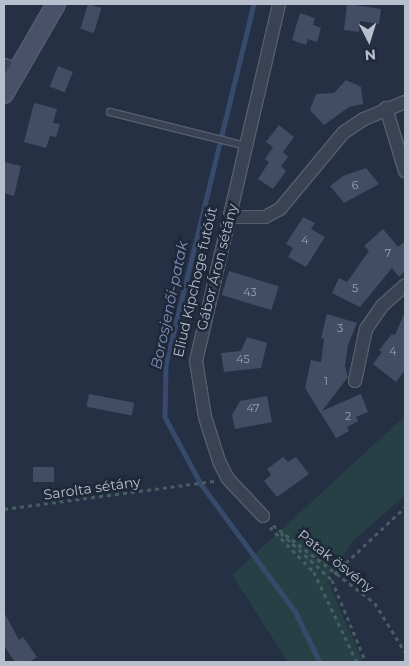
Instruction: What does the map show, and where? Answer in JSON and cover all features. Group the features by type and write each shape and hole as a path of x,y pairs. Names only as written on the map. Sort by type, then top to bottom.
{"main road":[{"path":"4,94 11,67 56,4"}],"street":[{"name":"Gábor Áron sétány","path":"263,520 228,479 204,417 198,388 196,360 279,4"},
{"path":"230,217 265,217 280,209 343,133 386,108 405,102"},
{"path":"386,108 405,171"},
{"path":"355,381 366,329 382,306 405,285"}],"lane":[{"path":"110,112 246,146"}],"path":[{"path":"216,473 221,480"},
{"name":"Sarolta sétány","path":"4,509 214,481"},
{"path":"334,574 405,507"},
{"name":"Patak ösvény","path":"263,520 375,604 405,652"},
{"path":"263,520 314,572 357,662"},
{"path":"263,520 332,580 366,662"}],"green space":[{"path":"405,416 405,495 353,541 327,579 363,662 288,662 232,575"}],"building":[{"path":"88,4 101,8 94,33 80,29"},
{"path":"347,4 381,9 379,24 360,21 359,32 344,30"},
{"path":"300,13 315,18 313,25 321,28 317,42 308,39 306,45 292,40"},
{"path":"58,66 73,72 65,92 50,86"},
{"path":"346,80 361,87 363,104 349,107 324,125 310,110 316,94 334,93"},
{"path":"34,103 57,109 53,123 60,124 56,137 50,136 46,148 24,142"},
{"path":"279,125 294,137 283,152 288,157 281,166 286,171 273,189 258,179 269,162 265,159 273,147 266,142"},
{"path":"4,162 21,166 14,196 4,193"},
{"path":"366,168 379,184 344,203 330,186 343,176"},
{"path":"303,217 315,223 311,229 325,237 306,267 288,257 293,248 286,244"},
{"path":"383,229 398,247 405,241 405,271 399,277 392,268 360,307 332,293 339,278 347,282 369,251 364,246"},
{"path":"229,271 279,286 271,310 222,295"},
{"path":"405,312 405,370 396,382 373,364 382,352 379,350 392,334 395,335"},
{"path":"327,314 357,323 348,345 345,366 348,377 322,411 361,394 368,412 356,417 358,421 347,427 349,431 336,438 305,388 311,360 321,362 324,339 321,338"},
{"path":"247,337 267,343 261,368 224,372 221,353 241,351"},
{"path":"89,394 134,403 132,416 87,407"},
{"path":"267,396 272,422 235,429 232,415 240,401"},
{"path":"283,457 288,462 296,457 309,474 277,497 264,481 271,475 267,469"},
{"path":"33,467 54,467 54,482 33,482"},
{"path":"4,612 19,640 23,637 37,657 29,662 15,662 4,646"}],"waterway":[{"name":"Borosjenői-patak","path":"254,4 166,364 165,417 201,484 295,611 320,662"}]}
